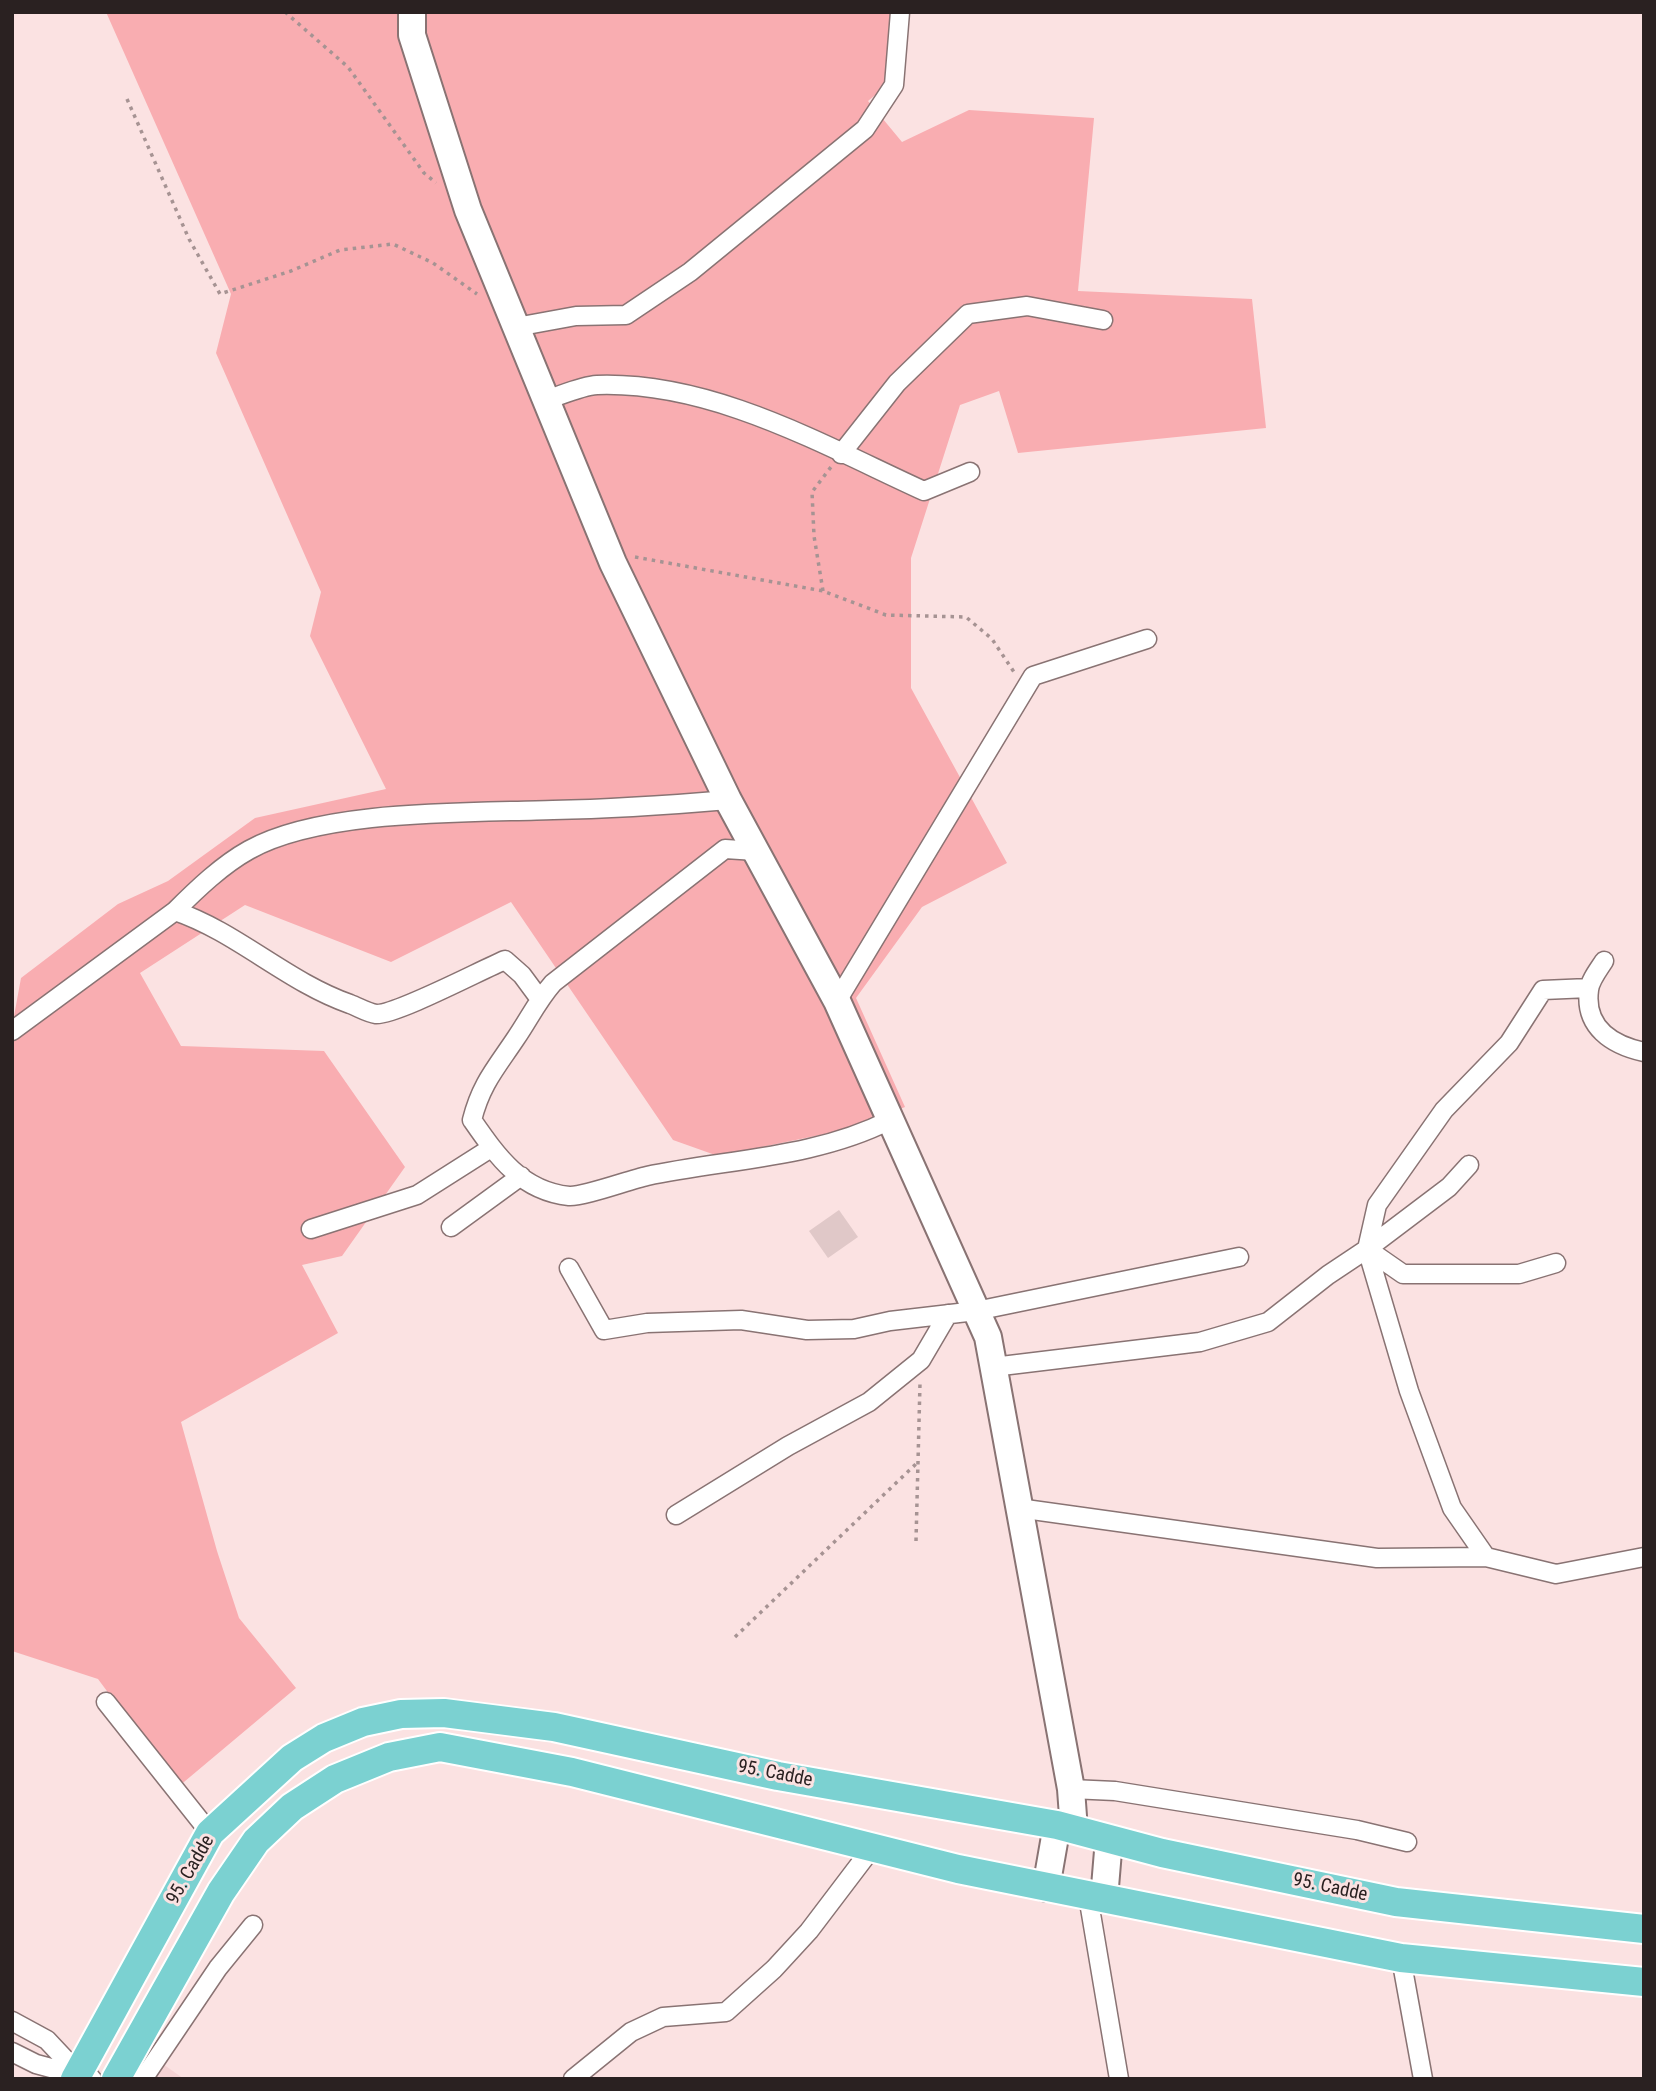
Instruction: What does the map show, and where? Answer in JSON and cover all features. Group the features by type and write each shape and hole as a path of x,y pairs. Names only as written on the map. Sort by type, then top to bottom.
{"main road":[{"name":"95. Cadde","path":"82,2077 210,1833 282,1766 324,1738 363,1722 388,1717 444,1713 554,1727 778,1776 1065,1827 1396,1902 1644,1929"},
{"name":"95. Cadde","path":"116,2079 221,1892 256,1841 292,1807 335,1779 389,1757 440,1747 500,1756 1046,1888 1244,1924 1401,1958 1644,1982"}],"street":[{"path":"412,12 412,35 468,210 608,552 728,800 836,1000 988,1337 1071,1789 1065,1827 1046,1888"},
{"path":"516,327 576,316 626,315 690,272 865,129 894,85 900,12"},
{"path":"841,454 897,383 968,314 1027,306 1103,320"},
{"path":"546,400 595,385 667,390 755,416 924,491 970,472"},
{"path":"836,1000 1033,676 1147,639"},
{"path":"12,1031 175,911 198,888 249,849 305,829 360,820 461,813 640,808 728,800"},
{"path":"756,851 725,849 553,983 539,999 480,1091 472,1120 500,1162 534,1186 571,1196 670,1171 855,1138 890,1120"},
{"path":"175,911 201,920 264,961 336,999 377,1014 422,999 505,960 522,975 539,999"},
{"path":"1604,961 1589,988 1590,1013 1609,1041 1644,1052"},
{"path":"1486,1557 1452,1508 1409,1391 1367,1249 1377,1205 1444,1110 1510,1043 1543,990 1589,988"},
{"path":"311,1229 417,1195 491,1148"},
{"path":"993,1367 1200,1342 1268,1322 1449,1187 1469,1165"},
{"path":"451,1227 521,1176"},
{"path":"1367,1249 1403,1274 1519,1274 1556,1263"},
{"path":"569,1268 604,1330 647,1324 741,1320 807,1330 854,1329 976,1311 1239,1257"},
{"path":"676,1515 788,1446 869,1402 921,1360 948,1314"},
{"path":"1018,1508 1377,1558 1486,1557 1556,1574 1644,1557"},
{"path":"106,1702 210,1833"},
{"path":"1071,1789 1128,1793 1357,1830 1406,1842"},
{"path":"1109,1839 1096,1898 1119,2079"},
{"path":"573,2079 631,2032 663,2017 726,2012 774,1969 809,1931 872,1848"},
{"path":"143,2079 218,1968 253,1925"},
{"path":"1401,1958 1423,2079"},
{"path":"12,2021 47,2040 82,2077"},
{"path":"12,2052 36,2064 82,2077"}],"path":[{"path":"285,12 348,68 424,173 468,210"},
{"path":"128,99 188,239 220,293 290,271 340,250 393,244 433,263 481,296"},
{"path":"822,591 814,536 812,492 841,454"},
{"path":"608,552 822,591 886,615 966,617 992,639 1025,688"},
{"path":"916,1541 921,1360"},
{"path":"734,1637 918,1462"}],"shaded area":[{"path":"106,12 907,12 902,73 868,101 902,142 969,110 1094,118 1078,291 1252,299 1266,428 1018,453 999,391 960,405 911,558 911,688 1007,863 922,907 856,998 905,1107 849,1129 718,1156 673,1140 511,902 391,962 245,905 140,973 181,1046 324,1051 405,1167 342,1256 302,1265 338,1333 181,1422 239,1618 296,1688 178,1787 98,1679 12,1651 12,1027 21,978 118,904 168,881 255,818 386,789 310,636 321,592 216,353 231,294"},
{"path":"146,2052 184,2079 131,2079"}],"building":[{"path":"839,1210 858,1237 828,1258 809,1231"}]}
